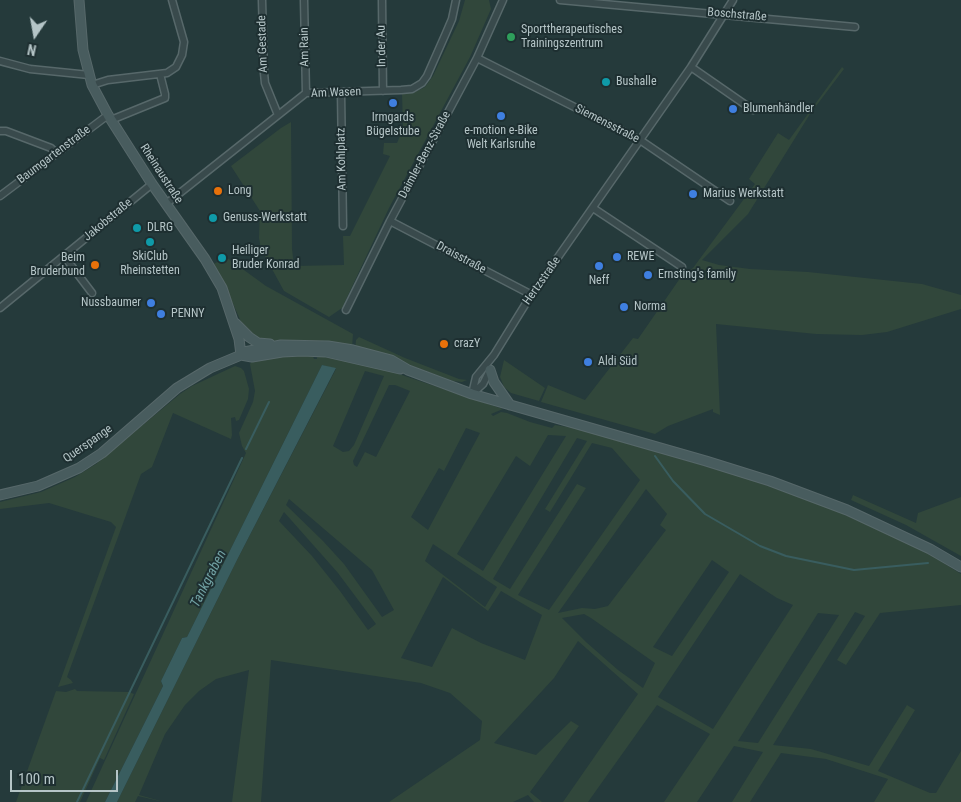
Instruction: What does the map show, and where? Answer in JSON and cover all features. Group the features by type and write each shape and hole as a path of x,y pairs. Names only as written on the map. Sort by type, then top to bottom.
{"main road":[{"name":"Rheinaustraße","path":"79,0 83,50 92,85 152,184 205,259 222,288 239,339 241,355"},
{"path":"233,321 249,338 258,343 328,346 353,350 390,360 408,370"},
{"name":"Querspange","path":"0,495 38,486 79,468 102,453 177,388 210,368 244,352 280,345"},
{"path":"241,355 252,357 282,352 326,352 408,370 472,394 706,461 804,493 891,530 961,567"},
{"path":"490,370 494,382 510,405"}],"street":[{"path":"92,85 108,80 167,73 176,67 180,62 184,48 182,33 172,0"},
{"name":"Am Gestade","path":"262,0 265,83 278,115"},
{"name":"Am Rain","path":"304,0 306,94"},
{"name":"In der Au","path":"382,0 383,92"},
{"name":"Am Wasen","path":"166,204 306,94 383,92 412,89 422,83 428,76 452,19 456,0"},
{"name":"Daimler-Benz-Straße","path":"346,310 390,221 477,58 503,0"},
{"name":"Boschstraße","path":"560,0 855,27"},
{"name":"Hertzstraße","path":"472,394 474,380 494,355 532,295 691,67 733,0"},
{"name":"Siemensstraße","path":"477,58 640,140 730,201"},
{"path":"0,61 30,69 89,75"},
{"path":"691,67 753,110"},
{"name":"Baumgartenstraße","path":"0,196 55,152 110,117 165,98 160,74"},
{"name":"Am Kohlplatz","path":"341,92 343,226"},
{"path":"0,130 51,148 55,152"},
{"name":"Jakobstraße","path":"0,308 152,184"},
{"path":"593,208 682,267"},
{"name":"Draisstraße","path":"390,221 532,295"},
{"path":"64,256 92,293"},
{"name":"Hertzstraße","path":"472,394 483,384 490,370 494,355"}],"green space":[{"path":"465,0 489,0 491,9 470,57 389,208 342,308 329,317 284,291 261,249 259,238 260,211 231,166 291,122 292,249 294,266 344,265 343,236 350,236 390,156 383,154 384,143 397,143 403,129 402,93 413,93 425,87 433,76 459,21"},
{"path":"842,67 844,69 810,114 748,214 702,260 719,265 750,269 808,272 922,284 961,295 961,309 887,332 862,335 816,334 716,324 720,415 713,412 713,409 668,426 655,434 541,402 548,385 585,400 633,338 638,339 683,274 693,268 755,184 749,179 778,133 789,140"},
{"path":"226,257 266,286 353,334 352,348 254,338 242,324 226,288 212,265"},
{"path":"359,337 405,358 459,379 467,380 462,382 453,381 387,357 355,349 356,340"},
{"path":"304,355 313,356 314,359 317,359 317,356 352,361 387,370 503,409 491,414 493,416 501,412 552,428 555,425 574,428 740,476 835,510 926,552 961,574 961,605 880,613 846,665 837,660 865,616 855,612 773,745 811,749 869,766 907,705 915,710 878,771 930,793 936,793 961,751 961,802 874,802 888,779 826,759 781,753 750,802 732,802 763,752 734,746 697,802 664,802 710,734 657,705 588,802 563,802 638,694 578,641 554,678 494,743 536,755 571,721 579,726 530,792 542,802 534,802 528,795 513,802 389,802 480,740 482,721 450,693 421,683 271,660 261,802 232,802 249,670 216,679 199,691 185,705 165,734 139,795 164,802 138,796 135,802 117,802 238,558 336,369 322,365 187,637 182,638 161,681 163,686 105,802 86,802 246,453 239,433 253,402 255,391 250,364 252,361","holes":["365,371 384,376 354,445 349,451 343,452 333,446","389,385 395,385 410,391 376,457 365,452 357,467 353,461","466,428 480,433 428,530 411,517 439,468 444,471","548,435 566,436 483,571 457,554 516,456 530,466","577,438 587,441 545,509 550,512 592,443 612,448 640,480 549,610 518,595 586,488 577,484 510,589 493,579","646,489 667,514 660,525 666,530 608,606 595,609 582,608 558,613","289,499 372,570 394,610 382,617 344,564 286,505","284,512 338,573 376,624 368,630 312,556 279,521","433,544 497,587 485,607 425,561","712,560 729,572 672,656 653,647","740,574 777,598 793,605 713,729 658,697","443,577 488,611 501,591 542,615 525,660 481,643 452,628 432,667 401,658","818,613 839,615 758,743 738,741","584,614 655,663 643,688 618,670 586,642 562,618"]},
{"path":"504,360 545,388 539,401 511,393 504,387 500,377"},
{"path":"235,366 244,371 249,389 248,399 239,420 236,421 235,417 231,418 231,439 173,413 152,467 141,474 67,677 73,683 58,687 116,527 111,522 49,503 0,509 0,502 41,492 75,477 96,464 180,394 192,386"},
{"path":"853,495 916,523 918,513 961,497 961,556 906,525 851,500"},
{"path":"75,689 77,691 129,692 134,694 104,760 100,758 80,802 16,802 56,691 66,692"}],"water":[{"path":"322,365 336,368 238,558 117,802 105,802 163,686 161,681 182,638 187,637"}],"waterway":[{"path":"246,449 269,402"},
{"path":"655,456 673,481 705,514 760,546 786,556 854,570 928,563"},
{"path":"77,802 242,458"}],"place":[{"name":"Sporttherapeutisches Trainingszentrum","path":"511,37"},
{"name":"Bushalle","path":"606,82"},
{"name":"Irmgards BügeIstube","path":"393,103"},
{"name":"Blumenhändler","path":"733,109"},
{"name":"e-motion e-Bike Welt Karlsruhe","path":"501,116"},
{"name":"Long","path":"218,191"},
{"name":"Marius Werkstatt","path":"693,194"},
{"name":"Genuss-Werkstatt","path":"213,218"},
{"name":"DLRG","path":"137,228"},
{"name":"SkiClub Rheinstetten","path":"150,242"},
{"name":"REWE","path":"617,257"},
{"name":"Heiliger Bruder Konrad","path":"222,258"},
{"name":"Beim Bruderbund","path":"95,265"},
{"name":"Neff","path":"599,266"},
{"name":"Ernsting's family","path":"648,275"},
{"name":"Nussbaumer","path":"151,303"},
{"name":"Norma","path":"624,307"},
{"name":"PENNY","path":"161,314"},
{"name":"crazY","path":"444,344"},
{"name":"Aldi Süd","path":"588,362"}],"water label":[{"name":"Tankgraben","path":"209,579"}]}
